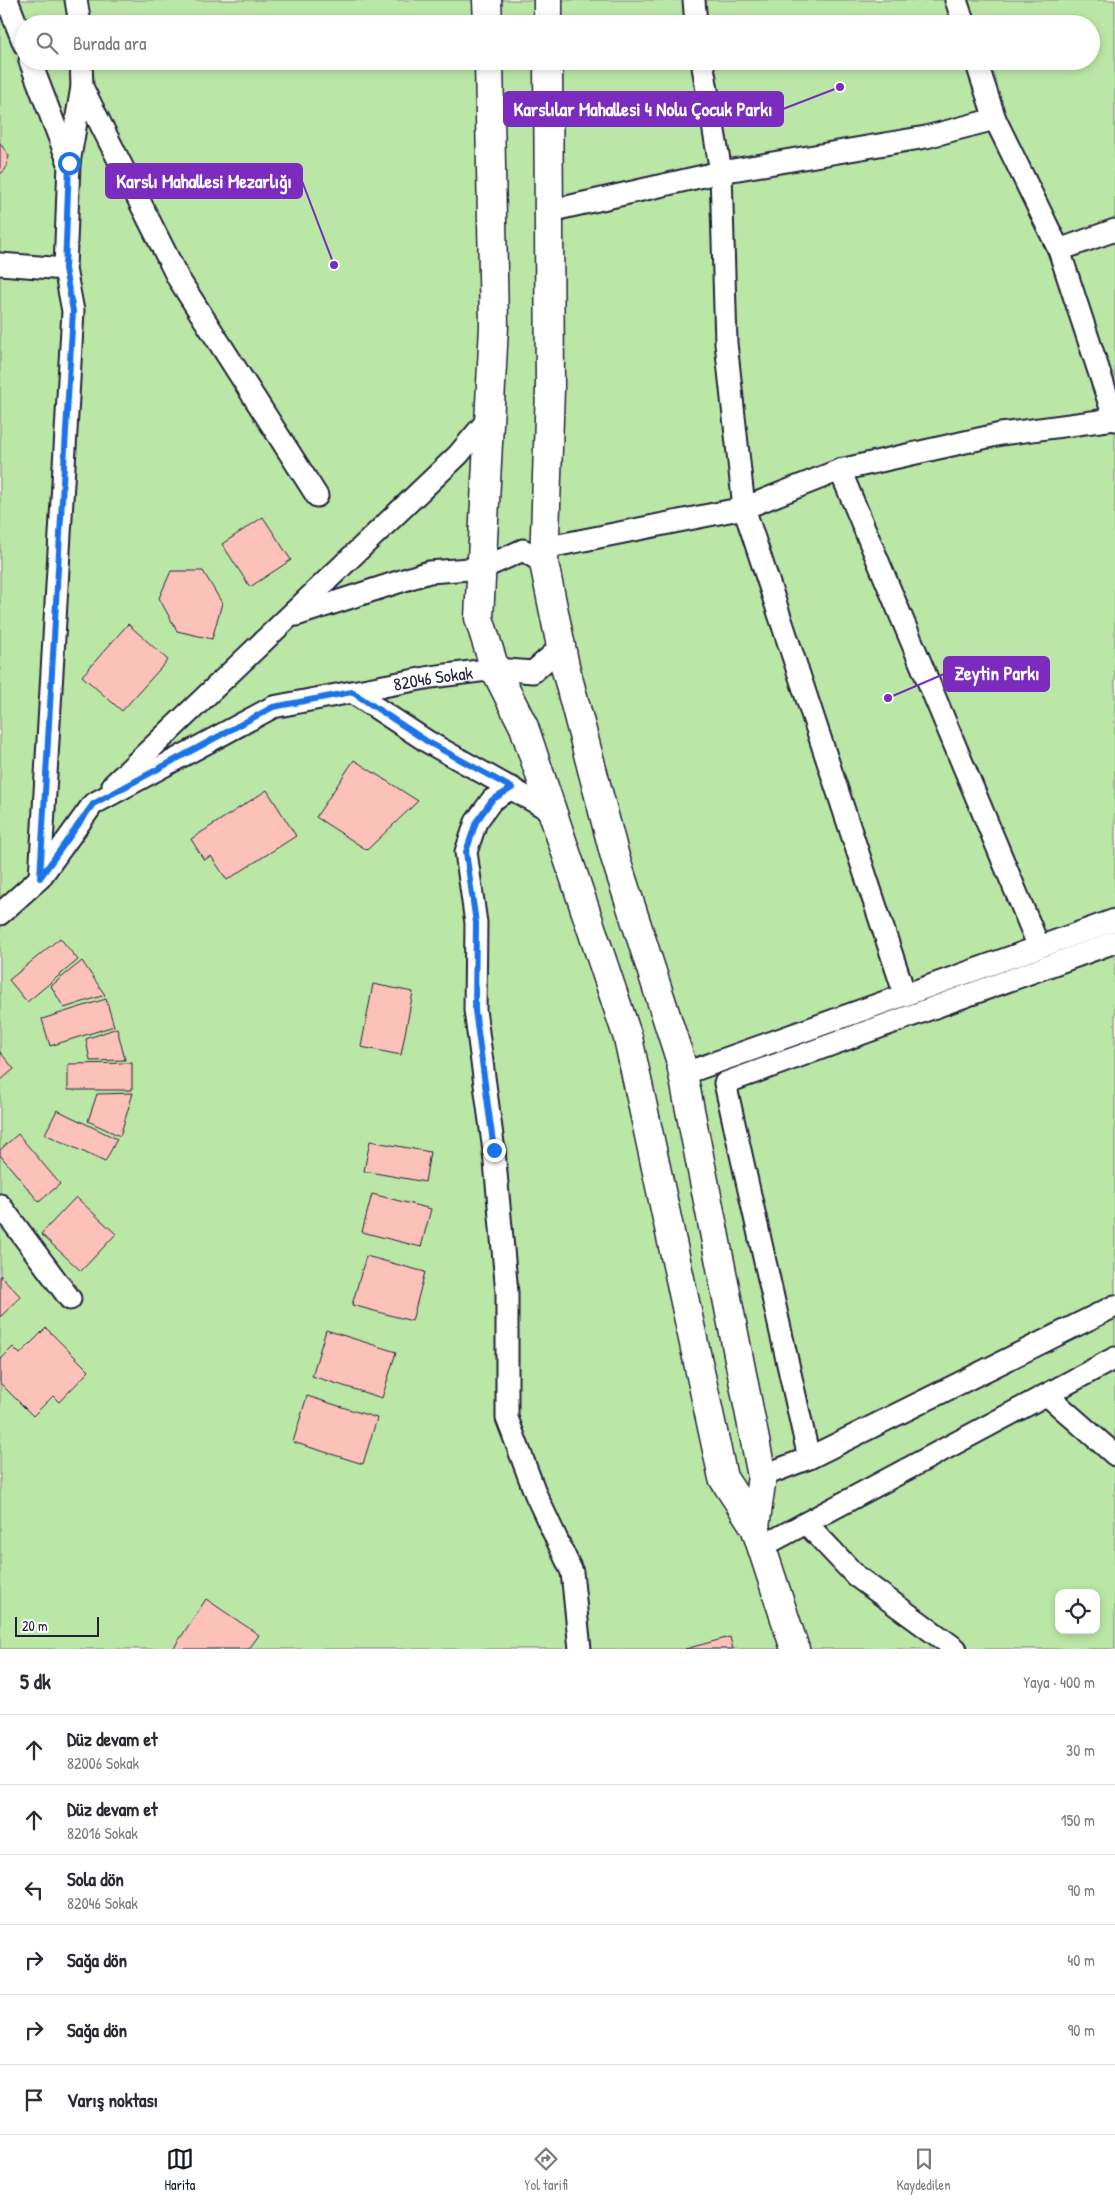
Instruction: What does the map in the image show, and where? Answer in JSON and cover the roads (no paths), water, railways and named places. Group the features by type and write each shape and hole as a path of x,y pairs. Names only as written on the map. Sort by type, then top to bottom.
{"main road":[{"path":"487,0 488,15"},
{"path":"548,0 548,15"},
{"path":"489,70 494,326 479,618 494,669 524,727 628,1038 723,1478 758,1537 795,1649"},
{"path":"548,70 550,389 544,556 561,647 615,857 683,1074 762,1476 758,1537"}],"street":[{"path":"7,0 15,21"},
{"path":"76,0 78,15"},
{"path":"694,0 695,15"},
{"path":"956,0 961,15"},
{"path":"33,70 69,163"},
{"path":"40,878 73,311 65,269 69,163 82,87 81,70"},
{"path":"704,70 722,172 726,343 744,508 905,995"},
{"path":"290,616 429,572 483,568 523,550 544,556 744,508 840,470 1001,434 1115,419 1059,250 995,119 979,70"},
{"path":"82,87 178,278 317,496"},
{"path":"549,211 722,172 926,137 995,119"},
{"path":"1059,250 1115,230"},
{"path":"0,264 65,269"},
{"path":"93,804 458,456 490,417"},
{"path":"840,470 1039,947"},
{"name":"82046 Sokak","path":"0,914 40,878 93,804 273,707 431,677 494,669 533,672 561,647"},
{"path":"352,692 428,742 552,812"},
{"path":"512,788 492,800 476,822 466,852 476,923 475,1010 494,1150 508,1293 507,1418 536,1495 572,1572 580,1649"},
{"path":"683,1074 1115,920"},
{"path":"809,1458 725,1083 1115,942"},
{"path":"0,1205 70,1299"},
{"path":"762,1476 809,1458 1115,1306"},
{"path":"758,1537 806,1523 1115,1358"},
{"path":"1047,1395 1115,1455"},
{"path":"806,1523 856,1576 956,1649"}],"place":[{"name":"Karslılar Mahallesi 4 Nolu Çocuk Parkı","path":"840,87"},
{"name":"Karslı Mahallesi Mezarlığı","path":"334,265"},
{"name":"Zeytin Parkı","path":"888,698"}]}
